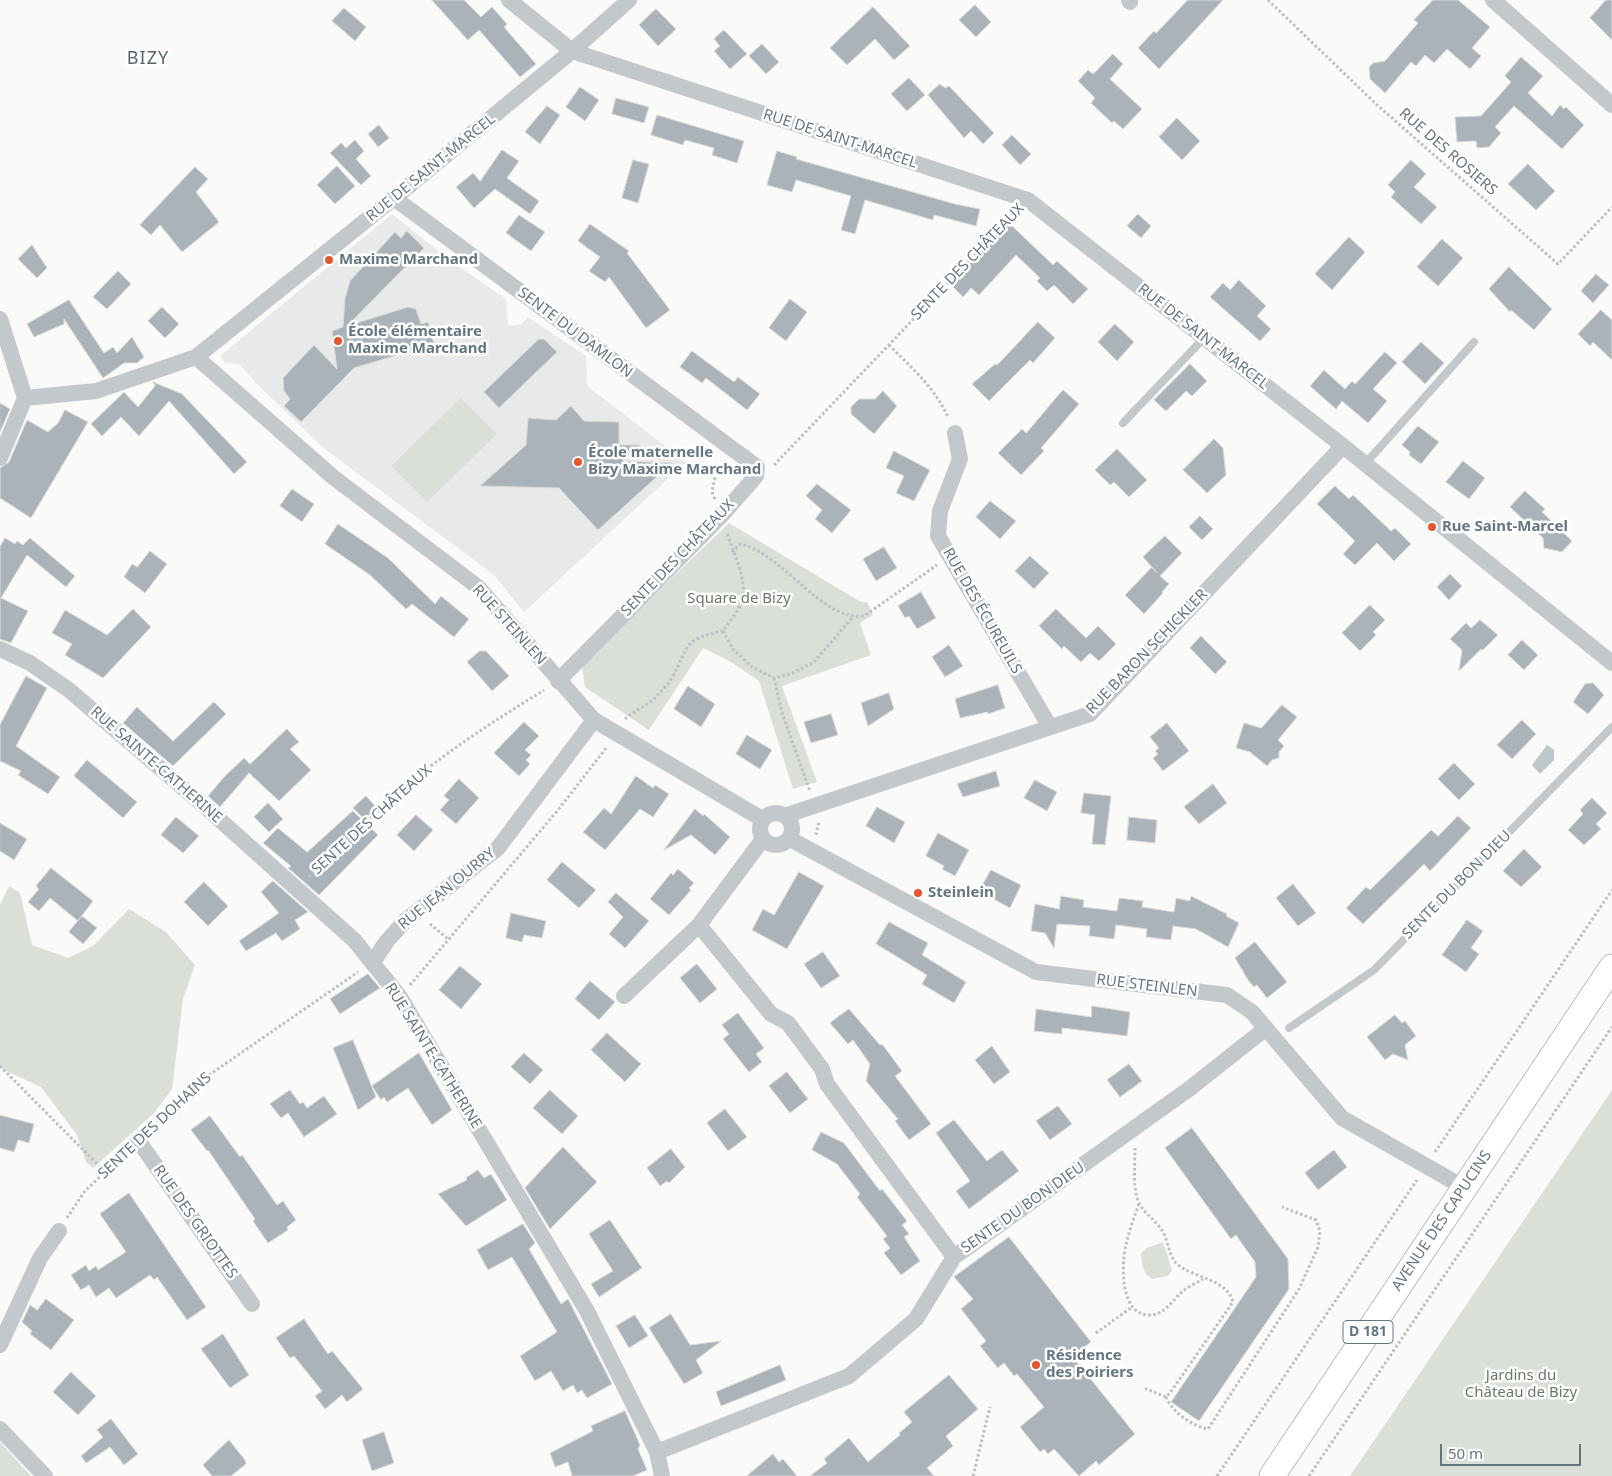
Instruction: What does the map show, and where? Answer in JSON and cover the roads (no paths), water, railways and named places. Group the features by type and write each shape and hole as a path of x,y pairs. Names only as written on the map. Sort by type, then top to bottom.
{"main road":[{"name":"AVENUE DES CAPUCINS","path":"1272,1476 1612,966"}],"street":[{"path":"509,0 572,51 630,0"},
{"path":"1493,0 1612,105"},
{"name":"RUE DE SAINT-MARCEL","path":"25,398 96,392 196,357 394,198 572,51 1028,200 1343,446 1612,663"},
{"name":"SENTE DU DAMLON","path":"394,198 757,468"},
{"path":"0,319 25,398 0,458"},
{"name":"RUE STEINLEN","path":"196,357 332,477 478,587 594,720 762,819"},
{"name":"RUE DES ÉCUREUILS","path":"955,433 960,459 940,511 938,536 1050,727"},
{"name":"RUE BARON SCHICKLER","path":"787,815 1090,714 1343,446"},
{"name":"SENTE DES CHÂTEAUX","path":"558,681 722,515 756,476 757,468"},
{"name":"RUE SAINTE-CATHERINE","path":"0,649 30,663 70,690 298,888 354,940 373,962 400,997 587,1311 656,1452 662,1476"},
{"name":"RUE JEAN OURRY","path":"373,962 387,941 406,920 498,848 594,720"},
{"path":"774,812 787,815 793,827 790,839 776,846 763,839 760,829 762,819 774,812"},
{"path":"624,996 699,926 763,839"},
{"name":"RUE STEINLEN","path":"790,839 1036,972 1227,996 1252,1012 1342,1118 1465,1188"},
{"path":"699,926 771,1014 788,1023 822,1069 827,1084 954,1257"},
{"name":"SENTE DU BON DIEU","path":"656,1452 849,1376 916,1319 954,1257 1189,1090 1265,1029"},
{"name":"RUE DES GRIOTTES","path":"138,1140 252,1304"},
{"path":"0,1345 40,1258 59,1231"},
{"path":"0,1429 45,1476"}],"lane":[{"path":"1123,423 1204,338"},
{"path":"1365,464 1474,342"},
{"name":"SENTE DU BON DIEU","path":"1289,1028 1374,970 1612,727"}],"place":[{"name":"Maxime Marchand","path":"329,260"},
{"name":"École élémentaire Maxime Marchand","path":"338,341"},
{"name":"École maternelle Bizy Maxime Marchand","path":"578,462"},
{"name":"Rue Saint-Marcel","path":"1432,527"},
{"name":"Steinlein","path":"918,893"},
{"name":"Résidence des Poiriers","path":"1036,1365"}],"district":[{"name":"BIZY","path":"148,59"}],"park label":[{"name":"Square de Bizy","path":"739,599"},
{"name":"Jardins du Château de Bizy","path":"1521,1384"}]}
